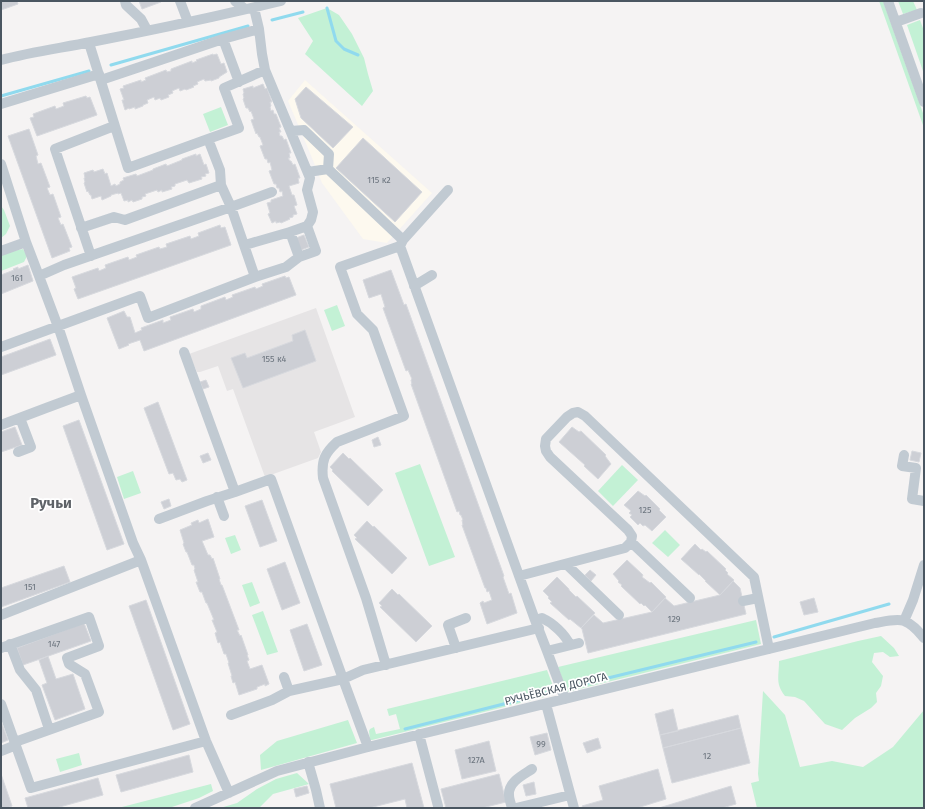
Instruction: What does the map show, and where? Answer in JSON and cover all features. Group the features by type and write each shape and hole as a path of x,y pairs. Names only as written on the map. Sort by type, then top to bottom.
{"street":[{"path":"125,1 126,5 141,19 147,30"},
{"path":"180,1 188,22"},
{"path":"1,346 140,296 148,318 255,277 286,267 299,257 316,251 308,226 313,212 307,190 310,178 265,70 259,29 249,8 235,1"},
{"path":"1,60 89,43 281,1"},
{"path":"888,1 924,102"},
{"path":"896,22 921,13"},
{"path":"1,104 100,77 259,29"},
{"path":"223,39 239,82"},
{"path":"89,43 128,168 239,128 224,88 265,70"},
{"path":"91,256 55,149 114,126"},
{"path":"291,131 304,130 329,154 328,170 401,243 414,286 565,699"},
{"path":"208,139 220,170 221,185 245,245 255,277"},
{"path":"1,164 26,242 133,543 141,560 206,742 229,793"},
{"path":"308,172 328,170"},
{"path":"81,228 114,217 125,220 221,185"},
{"path":"386,665 359,578 323,478 322,468 328,450 337,442 404,416 374,330 357,314 340,267 401,243 448,190"},
{"path":"39,276 272,192"},
{"path":"245,245 308,226"},
{"path":"290,232 299,257"},
{"path":"1,251 26,242"},
{"path":"414,286 432,275"},
{"path":"184,352 235,492"},
{"path":"1,425 81,394"},
{"path":"690,598 632,542 632,536 628,530 546,452 546,439 567,417 573,413 578,412 585,416 754,577 769,649"},
{"path":"18,452 31,446 20,418"},
{"path":"904,455 902,466 916,468 912,499 924,500"},
{"path":"158,519 271,479 368,747"},
{"path":"217,497 224,516"},
{"path":"519,576 625,548 632,542"},
{"path":"1,615 141,560"},
{"path":"566,564 619,615"},
{"path":"924,565 913,600 904,621 917,629 924,638"},
{"path":"743,601 758,598"},
{"path":"1,751 49,729 98,712 85,674 69,664 67,658 99,646 89,617 5,646 20,670 36,690 49,729"},
{"path":"456,648 448,625 466,618"},
{"path":"231,715 272,700 289,691 343,679 363,670 456,648 537,624 542,618 549,621 574,644 547,651"},
{"name":"РУЧЬЁВСКАЯ ДОРОГА","path":"194,808 277,771 308,762 875,623 904,621"},
{"path":"284,677 289,691"},
{"path":"1,704 31,788 206,742"},
{"path":"546,704 574,808"},
{"path":"419,734 438,806"},
{"path":"308,762 320,808"},
{"path":"512,808 509,794 510,787 516,779 532,769"},
{"path":"516,808 570,795"}],"shaded area":[{"path":"305,80 432,193 387,243 363,239 322,183 288,101"},
{"path":"316,308 355,417 314,432 321,452 318,458 265,477 233,389 227,391 218,366 197,372 189,354"}],"green space":[{"path":"879,1 883,1 924,116 924,128"},
{"path":"898,1 913,1 917,10 903,14"},
{"path":"327,8 339,15 352,34 364,58 373,91 362,106 305,54 313,41 298,18"},
{"path":"920,20 924,31 924,74 907,25"},
{"path":"221,107 228,125 210,132 203,114"},
{"path":"1,206 10,226 6,234 1,238"},
{"path":"23,249 27,256 24,262 1,271 1,255"},
{"path":"337,305 345,326 332,331 324,310"},
{"path":"420,464 455,557 429,566 395,473"},
{"path":"622,465 638,480 613,506 598,491"},
{"path":"133,471 141,493 124,499 117,477"},
{"path":"665,530 680,545 668,557 652,543"},
{"path":"235,535 241,550 231,554 225,538"},
{"path":"252,582 260,603 250,607 242,585"},
{"path":"263,611 278,652 267,655 252,615"},
{"path":"756,620 761,644 567,692 558,667"},
{"path":"881,636 894,648 899,656 890,657 883,652 874,653 872,662 883,676 881,686 876,693 877,702 871,708 855,718 842,730 825,724 804,701 795,697 785,696 782,691 778,680 779,661"},
{"path":"547,670 556,694 370,740 369,731 374,727 376,734 400,729 396,714 389,716 387,709"},
{"path":"763,691 785,715 800,767 832,761 863,767 893,747 924,710 924,808 757,808 751,783 759,781 758,774"},
{"path":"348,720 357,743 261,770 260,755 277,741"},
{"path":"79,753 82,765 60,772 56,759"},
{"path":"297,773 309,784 273,794 259,808 220,808 237,803 257,789 276,779"},
{"path":"211,784 213,791 199,798 169,808 118,808"}],"building":[{"path":"1,1 17,1 18,4 1,10"},
{"path":"139,1 161,1 161,2 142,9"},
{"path":"213,54 217,54 221,64 224,63 227,72 219,78 211,81 205,81 204,79 197,82 198,84 193,86 194,87 186,90 180,91 179,88 172,91 173,93 168,95 169,97 161,100 160,98 155,100 154,97 147,100 148,103 143,106 125,110 122,100 124,100 120,89 124,88 123,86 141,80 141,82 146,80 145,78 166,70 167,72 171,71 171,69 192,61 192,63"},
{"path":"263,84 265,89 267,88 272,102 270,102 271,111 273,110 274,114 276,114 281,127 279,128 281,132 279,132 280,136 282,136 284,140 286,139 291,153 289,153 290,158 288,158 293,165 295,164 300,178 298,178 299,183 289,186 297,205 294,206 297,214 281,223 276,223 276,221 272,223 268,214 270,213 267,203 283,196 282,191 280,192 276,184 274,184 269,171 272,170 270,162 268,163 267,159 265,159 260,146 263,145 260,137 257,133 256,134 251,120 254,119 251,111 250,112 248,108 246,108 243,99 243,89 253,86 253,88"},
{"path":"306,87 353,127 333,148 301,118 295,99"},
{"path":"86,96 87,98 90,97 97,115 37,136 30,118 34,117 33,114 55,106 56,109 64,106 63,103"},
{"path":"29,129 38,155 36,156 38,164 41,163 50,187 47,188 50,195 53,194 61,217 58,218 61,225 63,224 72,247 69,248 70,251 52,258 8,136"},
{"path":"363,138 422,192 395,222 336,168"},
{"path":"196,154 196,156 200,154 204,165 206,164 209,173 205,174 206,176 201,177 202,179 189,183 187,180 175,184 175,186 171,187 172,189 162,192 162,190 158,192 157,190 145,194 146,196 142,197 142,199 133,202 132,200 128,202 128,200 124,201 121,193 111,195 102,200 101,196 92,199 91,195 88,191 87,192 84,183 84,173 103,169 105,174 107,173 111,186 115,184 116,186 124,180 123,178 136,174 137,176"},
{"path":"220,225 221,228 225,227 231,245 78,299 74,289 76,288 72,277 98,268 99,271 106,268 105,265 128,257 129,260 137,257 136,255 159,247 160,249 167,247 166,244 190,236 191,239 199,236 198,233"},
{"path":"304,235 309,247 301,250 296,238"},
{"path":"28,265 33,281 1,294 1,275 18,267 18,269"},
{"path":"391,270 404,305 406,304 517,613 487,624 480,603 483,601 484,603 492,600 489,591 487,592 485,588 462,525 463,520 461,515 459,511 457,512 411,384 412,379 408,370 406,371 383,308 385,307 381,294 369,298 363,280"},
{"path":"285,276 286,278 289,277 296,295 144,351 140,340 119,349 107,318 124,311 127,317 130,317 135,333 142,330 141,328 163,320 163,323 171,320 170,317 193,309 194,312 201,309 201,306 225,297 226,300 233,297 232,295 255,287 256,289 263,286 262,284"},
{"path":"305,330 316,361 243,388 231,358 245,353 247,358 293,341 292,335"},
{"path":"50,339 56,355 1,375 1,357"},
{"path":"206,380 209,387 203,389 200,382"},
{"path":"158,402 187,480 182,482 180,479 176,480 173,473 169,474 144,408"},
{"path":"79,420 124,544 107,550 63,426"},
{"path":"15,427 22,445 1,452 1,432"},
{"path":"572,427 579,432 581,431 606,455 605,456 611,464 598,479 584,466 585,465 559,442"},
{"path":"378,437 381,445 374,447 372,440"},
{"path":"912,451 921,453 919,462 910,460"},
{"path":"208,453 211,460 203,463 200,456"},
{"path":"343,453 383,490 368,506 332,471 333,470 330,467"},
{"path":"638,491 645,496 646,495 666,517 652,531 645,525 643,526 640,523 638,525 630,517 632,515 629,513 631,511 624,505"},
{"path":"169,499 171,506 164,509 161,502"},
{"path":"262,500 277,541 260,547 245,506"},
{"path":"208,519 214,537 202,541 208,555 210,555 212,559 213,558 221,585 239,630 237,630 240,636 241,635 248,655 249,660 247,661 250,669 262,665 269,684 265,686 265,684 257,687 257,689 239,695 235,682 233,683 226,654 224,654 220,642 218,643 215,633 217,632 212,620 214,620 196,582 198,582 194,565 192,565 186,552 180,530 192,525 191,523 198,520 199,523"},
{"path":"367,521 407,558 392,574 355,539 357,538 354,535"},
{"path":"695,544 701,550 707,551 726,569 727,574 734,580 720,595 681,559"},
{"path":"627,560 643,575 642,577 650,583 651,582 666,597 652,612 645,605 640,604 621,586 622,585 613,574"},
{"path":"285,562 300,603 282,610 267,569"},
{"path":"64,566 70,582 1,607 1,588"},
{"path":"590,570 596,575 591,581 585,575"},
{"path":"557,577 576,597 577,596 595,613 581,628 570,619 569,620 550,603 552,602 543,591"},
{"path":"733,581 740,588 746,614 588,653 581,628 594,615 603,623 652,612 665,598 674,606 720,595"},
{"path":"392,589 432,626 416,642 380,607 382,606 379,603"},
{"path":"814,598 818,612 804,615 800,602"},
{"path":"146,600 190,724 173,730 129,606"},
{"path":"84,623 91,641 23,665 17,648"},
{"path":"307,624 322,665 304,671 290,630"},
{"path":"48,656 56,679 73,674 85,709 55,720 42,685 47,683 39,660"},
{"path":"673,709 678,731 660,735 655,714"},
{"path":"738,715 741,728 663,748 660,735"},
{"path":"1,721 8,740 1,743"},
{"path":"741,728 750,763 672,783 663,748"},
{"path":"547,733 551,750 535,755 530,737"},
{"path":"598,738 601,748 587,753 583,743"},
{"path":"489,741 496,771 462,779 455,750"},
{"path":"189,755 193,772 121,792 116,775"},
{"path":"412,763 424,808 407,808 405,799 369,808 336,808 330,784"},
{"path":"658,769 666,799 637,808 583,808 582,806 603,800 599,786"},
{"path":"1,774 12,806 7,808 1,808"},
{"path":"499,774 506,802 482,808 446,808 441,789"},
{"path":"98,778 103,795 56,808 28,808 25,798"},
{"path":"534,782 536,794 526,796 523,785"},
{"path":"307,786 309,793 296,797 294,789"},
{"path":"731,786 736,804 722,808 659,808"}],"waterway":[{"path":"327,8 336,41 344,49 358,55"},
{"path":"272,20 303,12"},
{"path":"111,65 248,26"},
{"path":"1,96 89,71"},
{"path":"774,637 889,604"},
{"path":"571,687 756,642"},
{"path":"405,729 547,693"}],"district":[{"name":"Ручьи","path":"51,503"}]}
